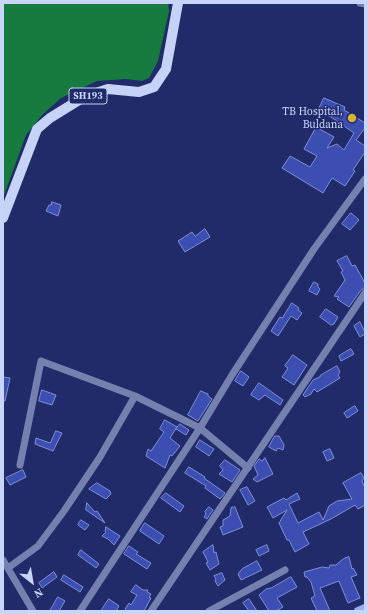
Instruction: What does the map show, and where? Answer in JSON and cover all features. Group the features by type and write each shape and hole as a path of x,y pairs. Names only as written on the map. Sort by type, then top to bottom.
{"main road":[{"name":"SH193","path":"3,218 37,130 50,118 84,97 108,89 139,92 154,87 166,69 178,3"}],"street":[{"path":"360,3 365,4"},
{"path":"81,611 314,249 365,179"},
{"path":"151,611 365,292"},
{"path":"20,465 40,361 135,396 200,428 248,468"},
{"path":"8,568 38,546 64,511 100,457 135,396"},
{"path":"3,560 33,611"},
{"path":"209,611 285,570"},
{"path":"358,611 365,608"}],"green space":[{"path":"3,3 168,3 169,11 158,61 149,78 142,81 126,79 97,81 61,98 43,114 26,135 3,198"}],"building":[{"path":"324,98 345,107 344,110 365,123 365,128 356,140 365,146 365,152 353,170 355,171 345,186 332,178 323,193 282,168 290,156 310,167 317,156 304,149 316,127 334,137 327,148 337,144 344,150 354,133 331,117 318,111"},
{"path":"52,202 61,205 58,216 46,211"},
{"path":"351,213 359,220 350,230 342,224"},
{"path":"205,229 210,237 185,252 178,241 192,232 195,236"},
{"path":"347,256 352,266 355,265 365,283 365,288 361,290 349,307 337,299 339,297 334,296 345,280 341,272 343,271 337,261"},
{"path":"314,282 318,284 320,289 317,295 309,291"},
{"path":"292,303 299,308 298,310 302,313 297,320 291,316 278,336 271,331"},
{"path":"326,309 338,317 334,324 331,325 320,317"},
{"path":"360,322 365,334 360,337 354,326"},
{"path":"351,349 354,354 341,361 339,356"},
{"path":"293,355 307,365 294,385 282,377 288,368 285,366"},
{"path":"337,366 340,372 338,375 340,378 317,392 314,389 311,394 305,397 303,395 313,380"},
{"path":"241,371 249,377 243,386 235,381"},
{"path":"3,377 10,378 5,401 3,401"},
{"path":"259,383 283,400 280,405 265,395 259,400 251,395"},
{"path":"42,390 56,395 52,405 39,401"},
{"path":"201,391 208,394 208,396 212,399 198,421 188,415"},
{"path":"355,406 358,411 347,418 344,413"},
{"path":"165,420 177,427 170,438 180,446 172,456 170,455 165,468 146,456 148,449 151,451 164,432 160,429"},
{"path":"180,424 189,430 186,435 176,429"},
{"path":"56,431 62,433 53,451 35,444 36,438 50,443"},
{"path":"275,436 279,436 284,445 283,450 278,448 276,451 269,447"},
{"path":"200,440 214,449 209,456 196,447"},
{"path":"330,449 334,458 327,461 323,452"},
{"path":"265,458 273,474 257,482 253,479 258,475 254,466 259,459 262,461"},
{"path":"225,460 240,470 232,482 219,474 223,470 220,466"},
{"path":"189,467 205,477 204,478 225,493 220,499 205,488 206,486 185,473"},
{"path":"23,470 26,477 10,485 6,478"},
{"path":"361,473 364,478 362,481 365,488 365,505 358,509 355,505 331,519 303,532 309,544 295,552 289,540 287,540 279,523 287,510 273,518 267,507 284,498 286,500 297,493 300,499 289,504 298,523 319,512 323,520 329,506 337,501 352,499 343,483"},
{"path":"97,483 110,491 111,494 106,499 89,489"},
{"path":"247,487 255,501 248,505 240,490"},
{"path":"166,493 184,506 180,512 161,498"},
{"path":"87,503 95,512 97,511 105,523 86,510"},
{"path":"209,507 213,510 207,519 204,517 206,514 205,512"},
{"path":"235,507 243,527 223,535 220,527 223,526 223,520 230,516 231,508"},
{"path":"81,520 89,525 85,530 78,525"},
{"path":"145,523 164,536 159,544 140,531"},
{"path":"106,527 120,536 114,545 102,536 105,533"},
{"path":"213,545 214,553 216,552 219,564 210,570 203,552"},
{"path":"267,545 269,551 259,556 256,550"},
{"path":"129,546 138,552 136,554 151,563 147,569 124,554"},
{"path":"81,550 99,564 96,568 78,555"},
{"path":"349,557 352,569 353,568 357,575 351,577 360,598 348,603 339,581 320,588 330,611 317,611 311,598 315,596 311,582 307,577 305,577 304,572 322,567 329,568 330,565 336,565 343,559"},
{"path":"257,561 262,570 241,580 238,574 242,569"},
{"path":"54,572 57,577 42,588 39,583"},
{"path":"222,573 225,580 218,586 214,576"},
{"path":"64,575 83,587 80,592 61,580"},
{"path":"291,577 297,587 277,598 283,607 276,611 269,611 259,595 266,589 271,588"},
{"path":"136,585 143,590 148,590 147,592 151,594 149,597 151,598 144,611 127,611 125,609 129,603 131,605 137,595 131,592"},
{"path":"58,597 65,601 59,611 50,611"},
{"path":"109,599 119,606 116,611 101,611"},
{"path":"249,599 257,611 249,611 243,603"}],"place":[{"name":"TB Hospital, Buldana","path":"352,118"}]}
